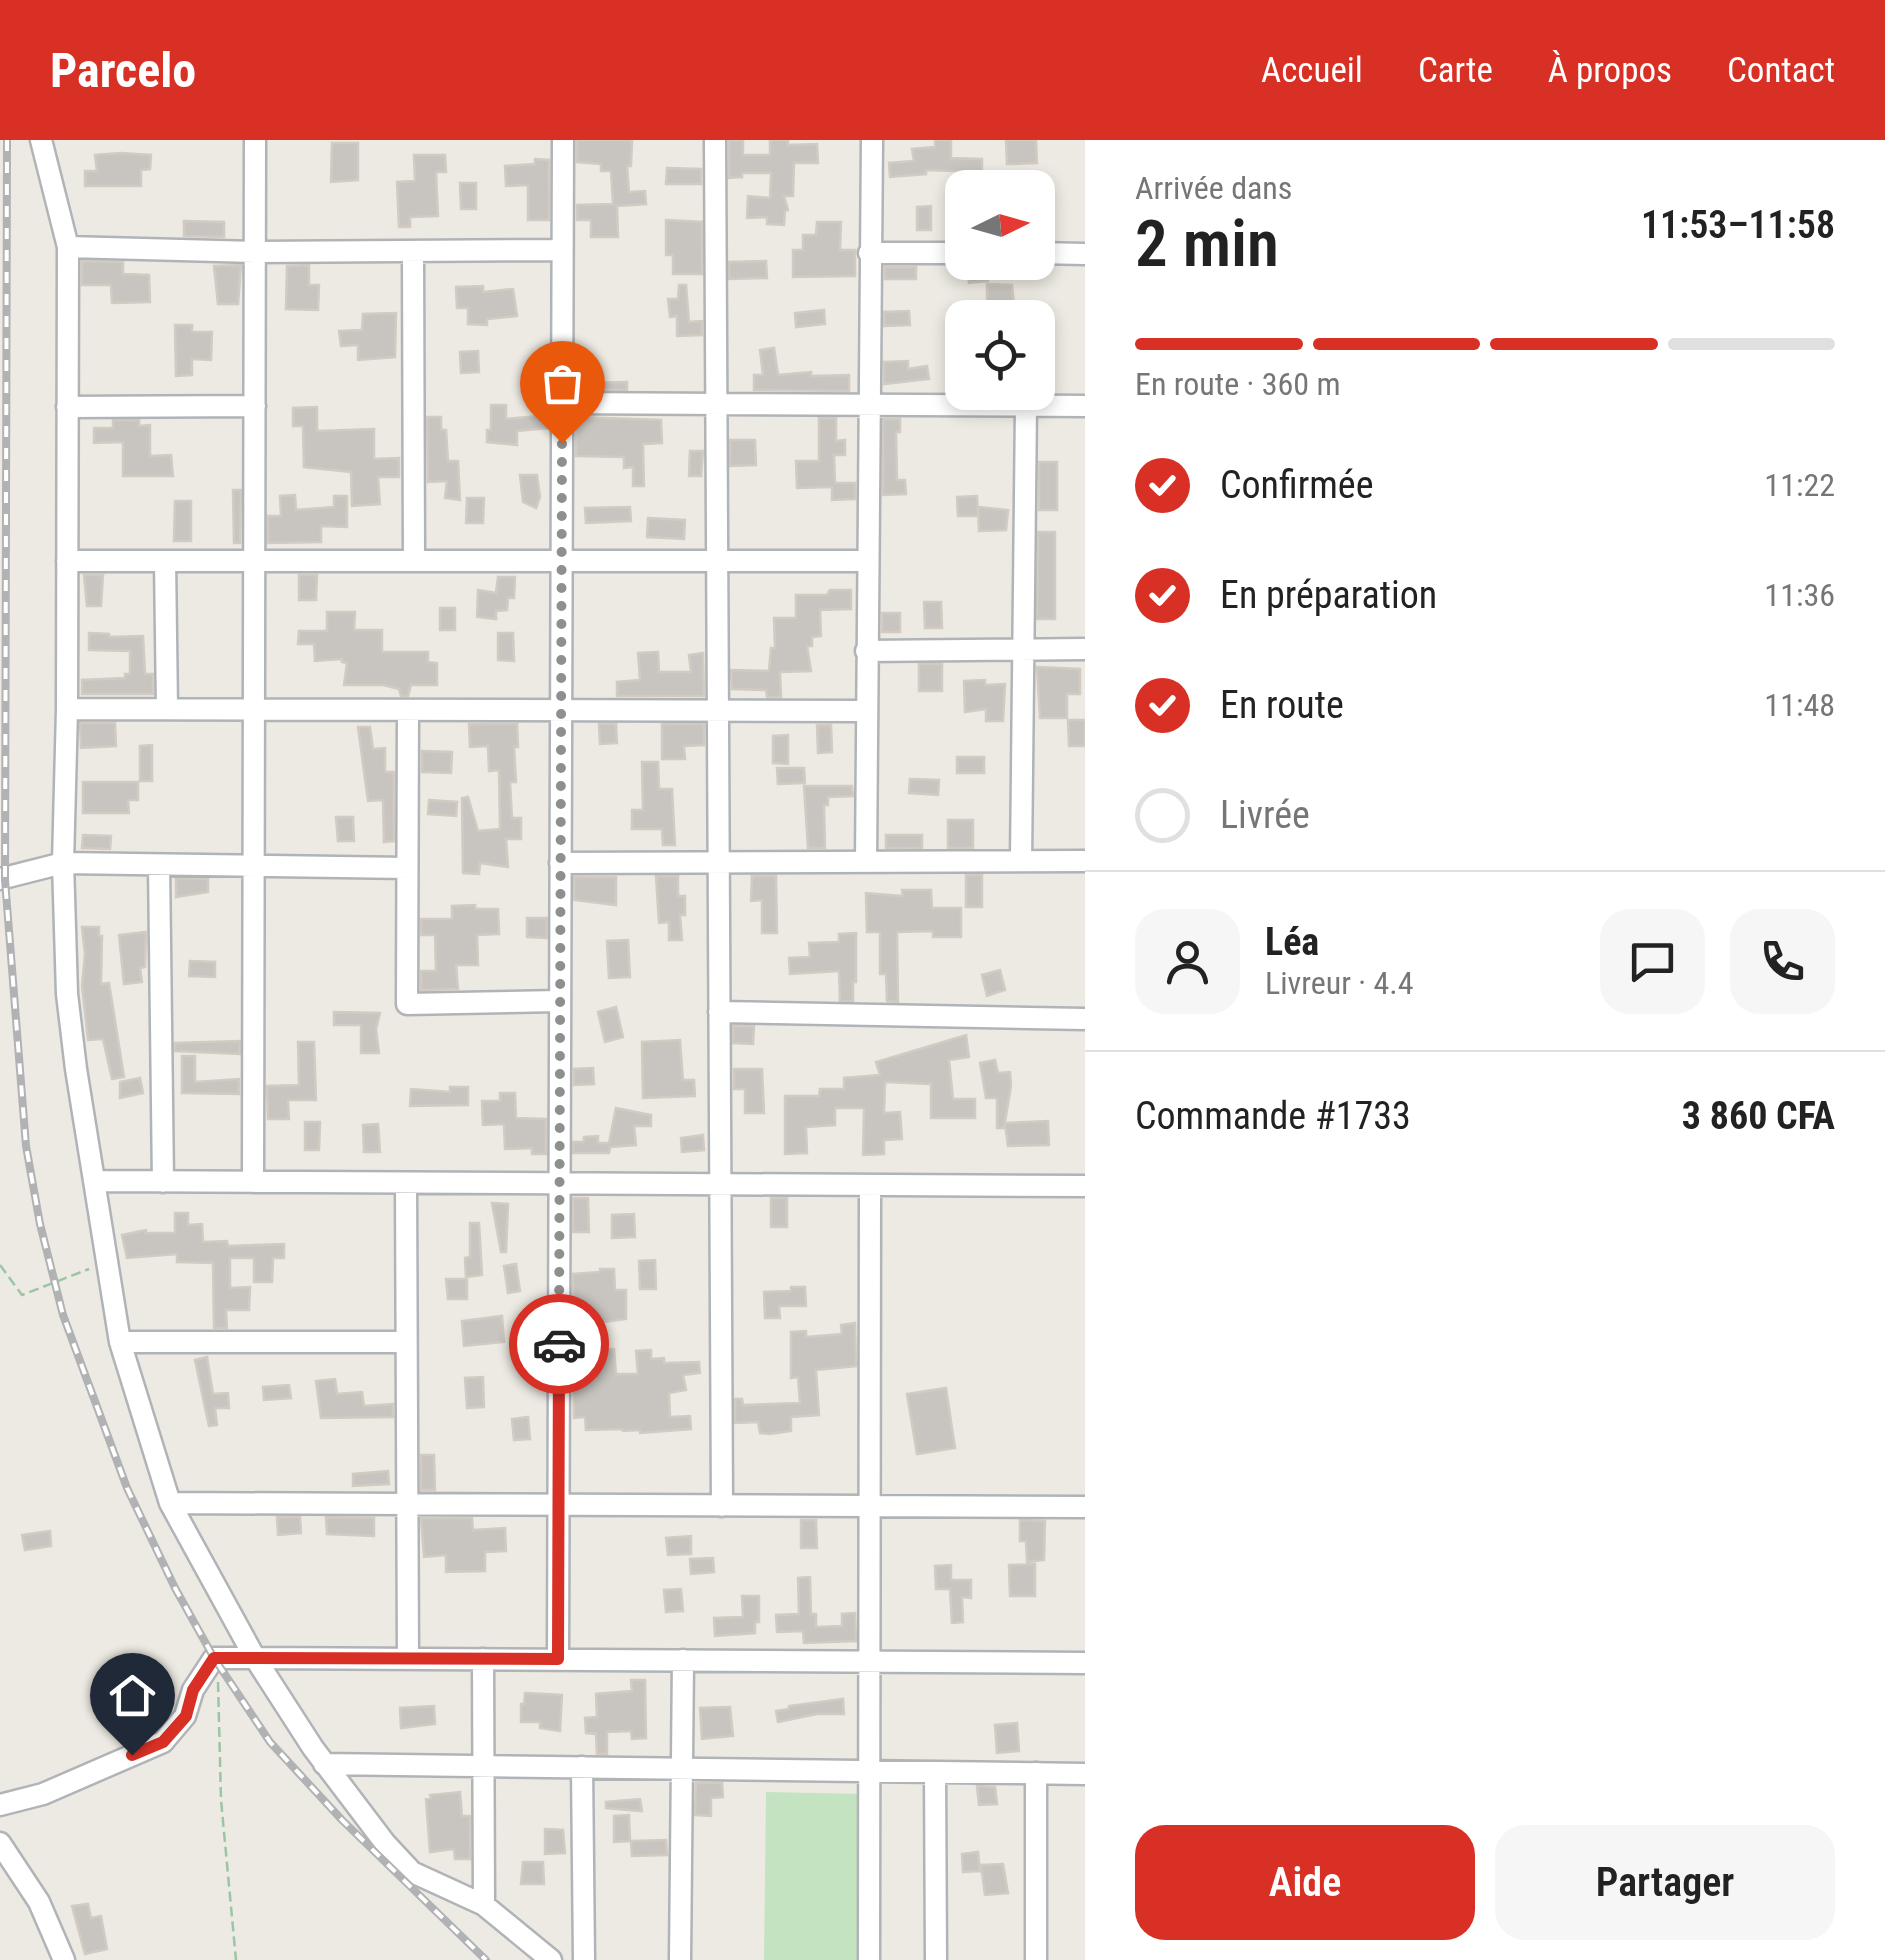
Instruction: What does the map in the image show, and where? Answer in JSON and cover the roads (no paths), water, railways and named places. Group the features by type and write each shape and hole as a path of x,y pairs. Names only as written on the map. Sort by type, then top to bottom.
{"street":[{"path":"41,140 68,247 68,709 63,863 67,994 120,1342 170,1503 255,1658 324,1764 412,1872 484,1905 552,1960"},
{"path":"253,1182 256,140"},
{"path":"558,1659 562,140"},
{"path":"715,140 722,1506"},
{"path":"866,862 872,140"},
{"path":"68,247 255,252 562,250"},
{"path":"413,251 414,561"},
{"path":"869,253 945,253"},
{"path":"1055,254 1085,254"},
{"path":"562,403 945,405"},
{"path":"67,407 255,406"},
{"path":"1055,406 1085,406"},
{"path":"1021,861 1026,410"},
{"path":"67,560 867,561"},
{"path":"164,561 166,709"},
{"path":"866,651 1085,648"},
{"path":"68,709 866,711"},
{"path":"408,710 407,1004 560,1001"},
{"path":"560,863 1085,861"},
{"path":"0,879 63,863 408,868"},
{"path":"159,864 163,1182"},
{"path":"719,1012 1085,1019"},
{"path":"94,1182 1085,1186"},
{"path":"406,1183 408,1658"},
{"path":"869,1960 870,1185"},
{"path":"120,1342 406,1342"},
{"path":"170,1503 1085,1508"},
{"path":"0,1806 44,1794 163,1742 186,1716 193,1690 214,1658 1085,1663"},
{"path":"483,1659 484,1905"},
{"path":"680,1960 683,1660"},
{"path":"324,1764 1085,1774"},
{"path":"582,1767 584,1960"},
{"path":"935,1772 936,1960"},
{"path":"1036,1774 1036,1960"},
{"path":"0,1843 39,1902 64,1960"}],"railway":[{"path":"7,140 5,880 26,1146 40,1224 63,1315 127,1488 214,1658 270,1742 342,1820 486,1960"}]}
